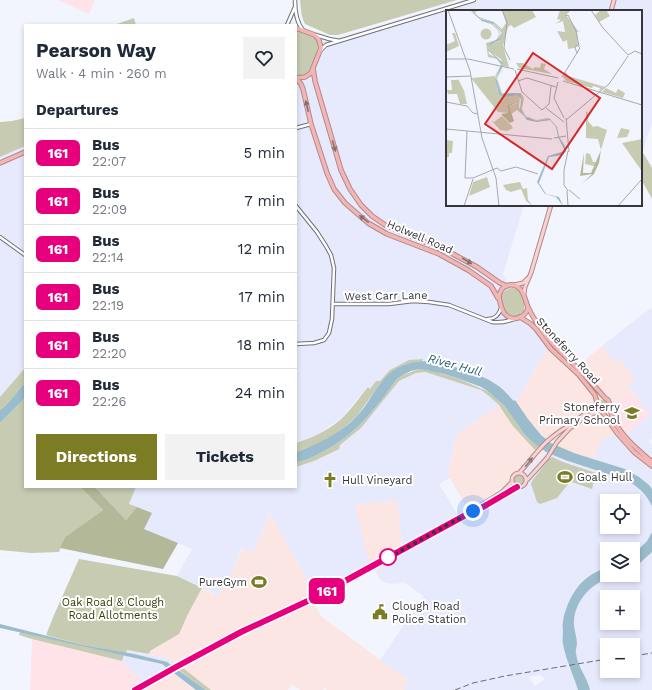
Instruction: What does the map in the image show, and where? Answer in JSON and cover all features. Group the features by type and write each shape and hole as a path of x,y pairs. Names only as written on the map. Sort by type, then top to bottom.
{"highway":[{"path":"297,28 315,35 320,43 321,50 311,73 302,78 297,78"},
{"name":"Holwell Road","path":"313,68 314,81 341,170 350,189 361,204 372,216 385,225 453,254 477,267 506,286"},
{"name":"Holwell Road","path":"297,79 303,89 311,124 329,178 337,194 349,207 368,223 387,234 439,254 468,270 491,286 498,298"},
{"path":"0,163 24,152"},
{"path":"514,285 519,288 524,294 528,308 526,313 515,319 506,315 498,298 501,290 506,286 514,285"},
{"name":"Stoneferry Road","path":"528,308 554,346 605,398"},
{"name":"Stoneferry Road","path":"520,317 536,329 551,349 579,375 593,391 596,403"},
{"path":"652,462 632,445 620,430 613,419 608,400 605,398 600,398 596,403 597,408 634,452 652,466"},
{"path":"600,411 607,410 610,405"}],"main road":[{"path":"611,10 614,0"},
{"path":"524,294 525,286 531,273 551,206"},
{"path":"514,285 527,280 531,273"},
{"path":"135,690 251,628 312,599 473,511 502,492 512,482 513,476 519,473 551,437 588,411 596,403"},
{"path":"473,511 483,507 517,487 524,486 527,480 570,429 585,417 600,411"},
{"path":"519,473 525,475 527,480"},
{"path":"512,482 517,487"}],"street":[{"path":"294,0 298,23 303,30"},
{"path":"321,50 326,45 474,0"},
{"path":"287,24 295,6"},
{"path":"315,35 342,41"},
{"path":"297,128 311,124"},
{"path":"297,207 326,246 331,255 334,268 332,319 329,333 324,340 314,344 297,344"},
{"path":"0,237 24,254"},
{"name":"West Carr Lane","path":"333,304 389,304 413,301 429,302 449,305 492,322 500,323 515,319"},
{"path":"485,319 490,319 496,316 500,312 501,307"}],"shaded area":[{"path":"58,0 95,0 89,14"},
{"path":"464,0 652,0 652,124 646,139 644,150 642,149 642,10 446,10 446,206 524,206 503,274 511,288 507,289 502,300 508,314 522,314 537,327 550,344 519,397 514,401 502,388 478,374 435,363 422,362 423,359 391,370 370,389 368,387 340,419 320,433 309,439 297,443 297,76 318,48 318,43"},
{"path":"24,146 24,369 0,397 0,157"},
{"path":"652,308 652,438 649,441 652,445 652,489 632,472 594,459 604,437 608,438 621,427 627,434 649,415 628,384 635,379 621,359 616,363 602,346"},
{"path":"550,344 575,368 602,346 616,363 621,359 635,379 628,384 632,391 615,400 617,416 621,427 614,432 596,452 594,459 574,453 551,443 541,435 515,400 519,397","holes":["605,400 608,404 607,407 602,410 599,401"]},
{"path":"426,361 445,365 474,373 492,382 502,389 514,401 515,400 541,435 551,443 574,453 625,469 639,477 652,489 652,506 641,491 626,480 565,460 546,452 525,435 504,405 481,387 444,374 419,369 411,371 397,379 373,411 345,438 316,456 297,462 297,452 328,438 343,428 363,409 378,386 390,373 398,368 414,362"},
{"path":"425,372 481,390 499,405 456,434 450,465 446,468 450,478 439,484 457,514 495,493 518,477 546,452 565,460 626,480 634,484 642,491 652,506 652,532 647,541 640,548 640,542 600,542 600,570 563,621 565,651 569,669 572,672 578,690 404,690 408,680 380,660 424,596 403,582 396,584 386,583 380,580 374,569 402,546 398,501 355,504 369,563 313,594 305,575 270,513 253,552 242,548 228,580 217,596 177,576 192,549 144,529 129,504 136,488 297,488 297,467 314,461 340,445 361,428 399,381 416,373","holes":["540,675 545,679 535,686 529,677"]},
{"path":"24,384 24,399 0,423 0,410"},
{"name":"Stoneferry Primary School","path":"632,391 650,415 627,434 621,427 618,420 615,400"},
{"path":"499,405 535,449 539,446 546,452 518,477 495,493 467,508 446,468 450,465 456,434"},
{"path":"398,501 402,546 374,569 313,603 322,617 408,680 404,690 327,690 325,688 323,690 300,690 292,684 288,690 211,690 183,668 179,670 172,661 149,654 150,651 179,634 202,588 217,596 228,580 243,548 253,552 271,512 313,593 355,504"},
{"path":"652,532 652,552 640,563 640,548 647,541"},
{"path":"652,552 652,690 590,690 575,652 577,646 574,619 582,597 595,585 601,582 640,582 640,563"},
{"path":"600,570 600,582 585,594 578,605 575,614 574,623 577,641 577,658 590,690 578,690 564,650 563,624 571,597 583,581"},
{"path":"0,624 83,645 134,654 167,662 206,690 196,690 162,664 0,628"},
{"path":"32,639 122,661 144,682 130,690 30,690"},
{"path":"127,650 166,658 177,666 144,682 122,661"},
{"path":"169,670 196,690 130,690 144,682"}],"green space":[{"path":"300,0 457,0 338,35 330,35 305,24"},
{"path":"134,18 136,24 117,24"},
{"path":"297,30 314,38 318,45 318,50 308,73 297,75"},
{"path":"24,118 24,146 0,157 0,122"},
{"path":"642,154 644,154 652,168 652,199 642,181"},
{"path":"511,288 517,289 523,300 524,309 522,314 519,316 511,315 502,304 503,294 506,290"},
{"path":"423,359 422,362 406,364 398,368 382,381 357,416 333,436 297,452 297,443 330,428 347,413 368,387 370,389 376,381 380,381 390,370 409,360"},
{"path":"24,369 24,384 13,398 0,410 0,397"},
{"path":"419,369 433,371 457,378 489,392 504,405 525,435 539,446 535,450 512,425 499,405 481,390 425,372 416,373 399,381 361,428 340,445 339,449 314,461 297,467 297,462 316,456 345,438 373,411 397,379"},
{"path":"24,399 24,488 81,488 103,510 65,537 59,552 31,553 0,550 0,423"},
{"path":"601,400 605,400 607,401 607,409 601,410 598,407 598,403"},
{"name":"Goals Hull","path":"552,457 596,473 592,489 572,482 569,483 557,498 540,504 537,502 531,484 532,481"},
{"path":"517,476 521,476 523,477 523,485 517,486 514,483 514,479"},
{"path":"81,488 96,488 126,520 137,507 152,513 144,529 178,543 163,569 60,548 65,537 103,510"},
{"path":"96,488 136,488 129,504 137,507 126,520"},
{"name":"Oak Road & Clough Road Allotments","path":"79,559 177,576 202,588 179,634 150,651 149,654 127,650 126,653 83,645 46,635"},
{"path":"20,632 124,655 122,661 32,639 19,635"},
{"path":"183,668 211,690 206,690 179,670"}],"railway":[{"path":"640,655 652,653"},
{"path":"455,690 473,683 505,676 600,660"}],"bus line":[{"name":"161","path":"135,690 241,632 312,599 358,575 517,487"}],"place":[{"name":"Stoneferry Primary School","path":"632,413"},
{"name":"Goals Hull","path":"565,477"},
{"name":"Hull Vineyard","path":"330,480"},
{"name":"PureGym","path":"259,582"},
{"name":"Clough Road Police Station","path":"380,612"}],"route":[{"path":"388,557 386,559 473,511"}],"water label":[{"name":"River Hull","path":"455,365"}]}
